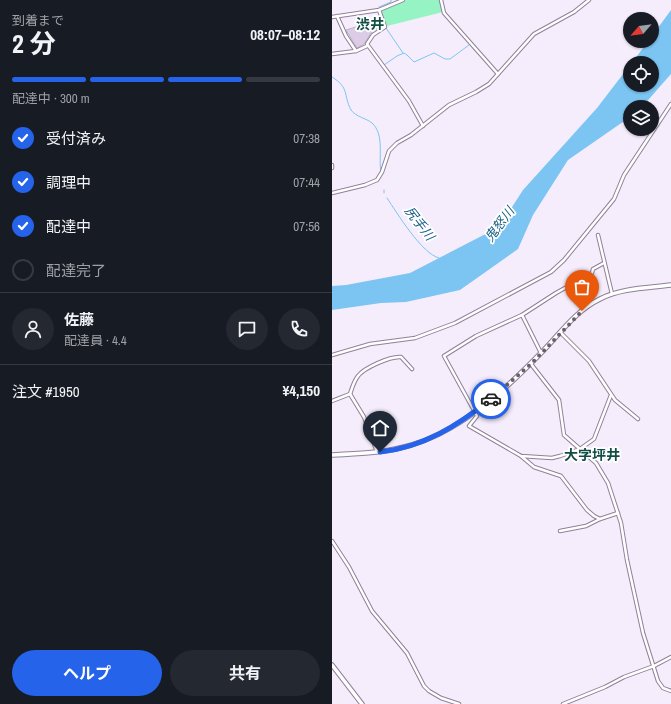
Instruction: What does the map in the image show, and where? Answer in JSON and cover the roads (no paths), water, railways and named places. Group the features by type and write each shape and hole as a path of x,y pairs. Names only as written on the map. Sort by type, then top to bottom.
{"main road":[{"path":"332,455 377,452 403,448 423,442 451,428 508,386 585,308 612,294 671,285"},
{"path":"332,666 362,704"}],"street":[{"path":"332,16 379,10 403,0"},
{"path":"441,0 444,13 498,74"},
{"path":"332,194 369,184 377,180 382,172 389,151 397,143 423,126 449,105 489,84 534,34 568,15 589,0"},
{"path":"332,54 356,51 367,46 369,39 385,27 379,10"},
{"path":"337,16 346,36 356,51"},
{"path":"367,46 409,101 423,126"},
{"path":"332,355 370,344 415,338 455,323 551,272 564,260 614,199 624,175 671,104"},
{"path":"598,235 612,294"},
{"path":"600,519 587,510 561,476 534,467 521,456 469,426 477,416 444,356 476,336 522,315 592,273 593,269 604,263"},
{"path":"522,315 536,346 541,353"},
{"path":"560,333 589,362 621,406 638,419"},
{"path":"332,401 350,394 357,377 362,372 385,361 396,357 401,357 412,369"},
{"path":"531,364 559,400 564,434 600,469 608,483 623,529 627,560 643,633 659,684 663,688 671,691"},
{"path":"350,394 364,417 377,452"},
{"path":"521,456 552,458 580,449 594,439 611,394"},
{"path":"560,531 586,526 600,519 618,513"},
{"path":"332,541 349,567 372,611 408,653 424,686 429,692 459,704"},
{"path":"563,704 605,687 624,677 654,666 671,657"}],"water":[{"path":"671,10 671,74 659,88 659,56 637,56 643,48 659,48 659,26"},
{"path":"623,74 623,92 655,92 648,100 623,100 623,122 568,160 533,215 518,249 460,290 406,302 381,303 332,310 332,286 346,285 410,273 499,227 523,190 597,108"}],"waterway":[{"path":"379,7 391,2 391,0"},
{"path":"386,28 403,53"},
{"path":"372,37 386,28"},
{"path":"381,61 384,65 404,53 414,62 434,53 445,59 450,59 469,45"},
{"name":"尻手川","path":"332,77 344,88 351,110 372,123 376,128 380,140 381,173"},
{"name":"尻手川","path":"387,198 403,223 418,241 432,255 439,258"}],"district":[{"name":"渋井","path":"370,24"},
{"name":"大字坪井","path":"592,455"}],"water label":[{"name":"鬼怒川","path":"499,224"}]}
